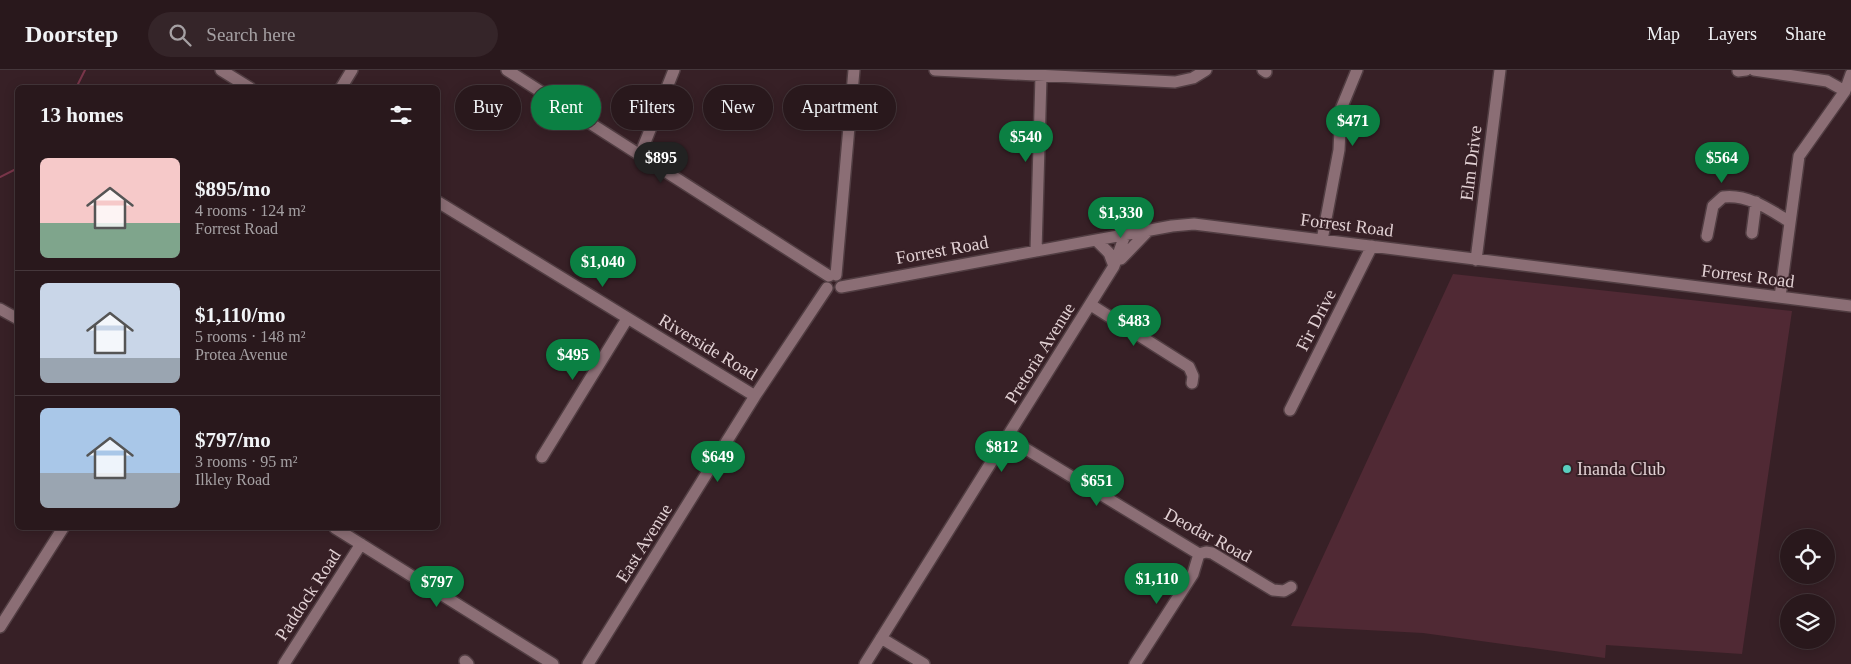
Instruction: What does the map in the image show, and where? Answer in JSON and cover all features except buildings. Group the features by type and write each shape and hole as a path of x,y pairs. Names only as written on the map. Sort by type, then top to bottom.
{"street":[{"path":"222,70 245,85"},
{"path":"343,85 352,70"},
{"path":"507,70 831,280 854,70"},
{"path":"640,155 674,70"},
{"path":"935,70 1037,74 1143,75 1185,81 1206,70"},
{"path":"1322,240 1339,150 1341,109 1357,70"},
{"name":"Elm Drive","path":"1476,260 1500,70"},
{"path":"1754,70 1827,81 1846,91"},
{"path":"1036,251 1037,74"},
{"path":"1780,297 1796,171 1802,151 1846,91 1851,74"},
{"path":"1707,236 1713,206 1718,199 1729,196 1756,202 1790,222"},
{"path":"1752,233 1756,202"},
{"name":"Riverside Road","path":"440,203 755,396"},
{"name":"Forrest Road","path":"831,280 841,280 841,286 1125,234 1194,224 1851,306"},
{"path":"1096,240 1109,253 1114,266 1148,231"},
{"name":"Pretoria Avenue","path":"865,664 1091,305 1114,266 1125,234"},
{"name":"Fir Drive","path":"1290,410 1372,246"},
{"name":"East Avenue","path":"588,664 755,396 831,280"},
{"path":"1091,305 1189,367 1193,376 1192,383"},
{"path":"0,309 15,317"},
{"path":"542,457 627,319"},
{"name":"Deodar Road","path":"1008,438 1199,554 1212,553 1273,590 1284,591 1291,587"},
{"path":"0,627 62,530"},
{"path":"338,530 553,664"},
{"name":"Paddock Road","path":"284,664 362,544"},
{"path":"1135,664 1193,574 1199,554"},
{"path":"881,638 924,664"}],"shaded area":[{"name":"Inanda Club","path":"1453,274 1792,311 1742,654 1606,645 1605,658 1423,633 1291,626"}],"waterway":[{"path":"78,85 85,70"},
{"path":"0,177 15,170"}],"place":[{"name":"Inanda Club","path":"1567,469"}]}
